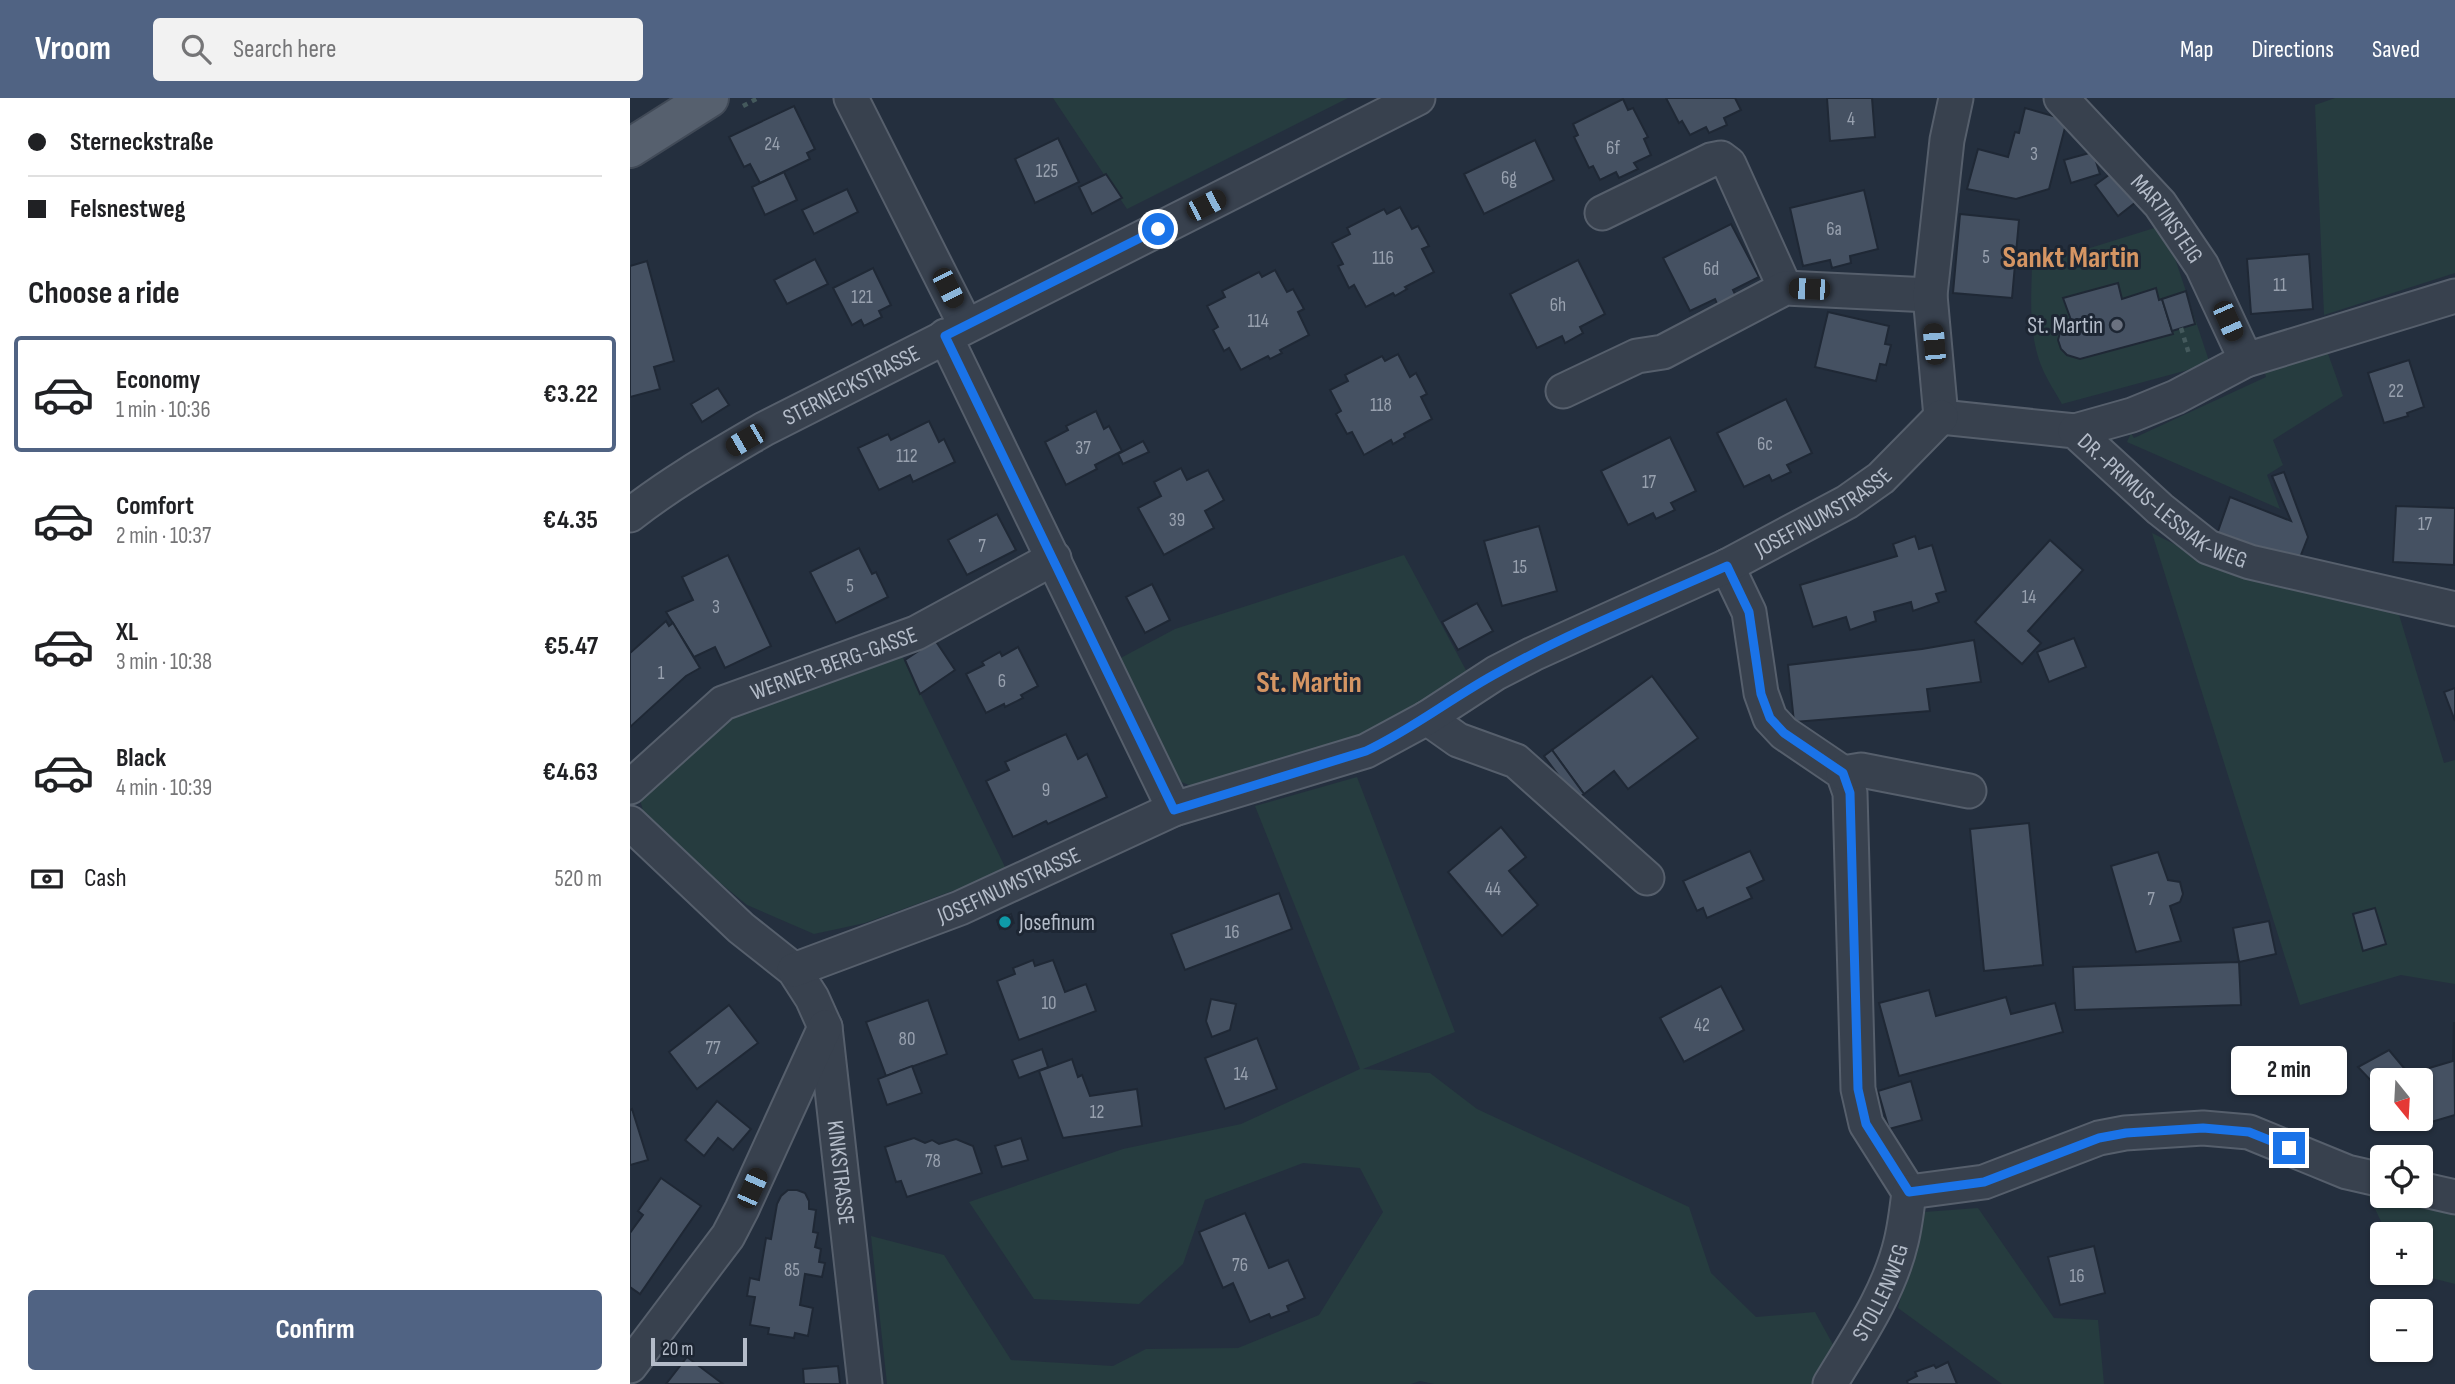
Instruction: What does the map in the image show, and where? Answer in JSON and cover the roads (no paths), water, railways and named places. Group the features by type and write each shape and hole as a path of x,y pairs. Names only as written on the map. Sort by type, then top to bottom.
{"main road":[{"path":"630,148 709,98"}],"street":[{"path":"851,98 1054,558 1174,810"},
{"name":"STERNECKSTRASSE","path":"630,515 695,470 764,429 1418,98"},
{"path":"1941,417 1930,295 1947,140 1956,98"},
{"name":"MARTINSTEIG","path":"2061,98 2160,204 2202,266 2246,360"},
{"path":"1602,214 1721,158 1729,164 1785,288"},
{"path":"1563,391 1637,356 1663,352 1785,288 1930,295"},
{"path":"2075,431 2143,411 2246,360 2455,296"},
{"name":"DR.-PRIMUS-LESSIAK-WEG","path":"1941,417 2075,431 2160,509 2208,547 2250,562 2455,609"},
{"name":"JOSEFINUMSTRASSE","path":"794,970 960,908 1174,810 1366,751 1427,718 1496,673 1727,566 1847,502 1881,478 1941,417"},
{"name":"WERNER-BERG-GASSE","path":"630,788 723,703 916,633 1054,558"},
{"path":"1727,566 1749,612 1761,694 1770,718 1784,733 1843,773 1850,793 1858,1089 1866,1124 1909,1192 1984,1182 2099,1138 2126,1133 2203,1128 2249,1132 2347,1172 2370,1177"},
{"path":"1427,718 1458,740 1516,761 1647,878"},
{"path":"1843,773 1861,771 1969,790"},
{"path":"630,823 741,929 794,970"},
{"name":"KINKSTRASSE","path":"794,970 812,998 825,1027 865,1384"},
{"path":"630,1366 728,1236 825,1027"},
{"name":"STOLLENWEG","path":"1830,1384 1866,1325 1888,1282 1901,1242 1909,1192"},
{"path":"2433,1192 2455,1197"}],"place":[{"name":"St. Martin","path":"2117,325"},
{"name":"Josefinum","path":"1005,922"}],"district":[{"name":"Sankt Martin","path":"2071,257"},
{"name":"St. Martin","path":"1309,682"}]}
